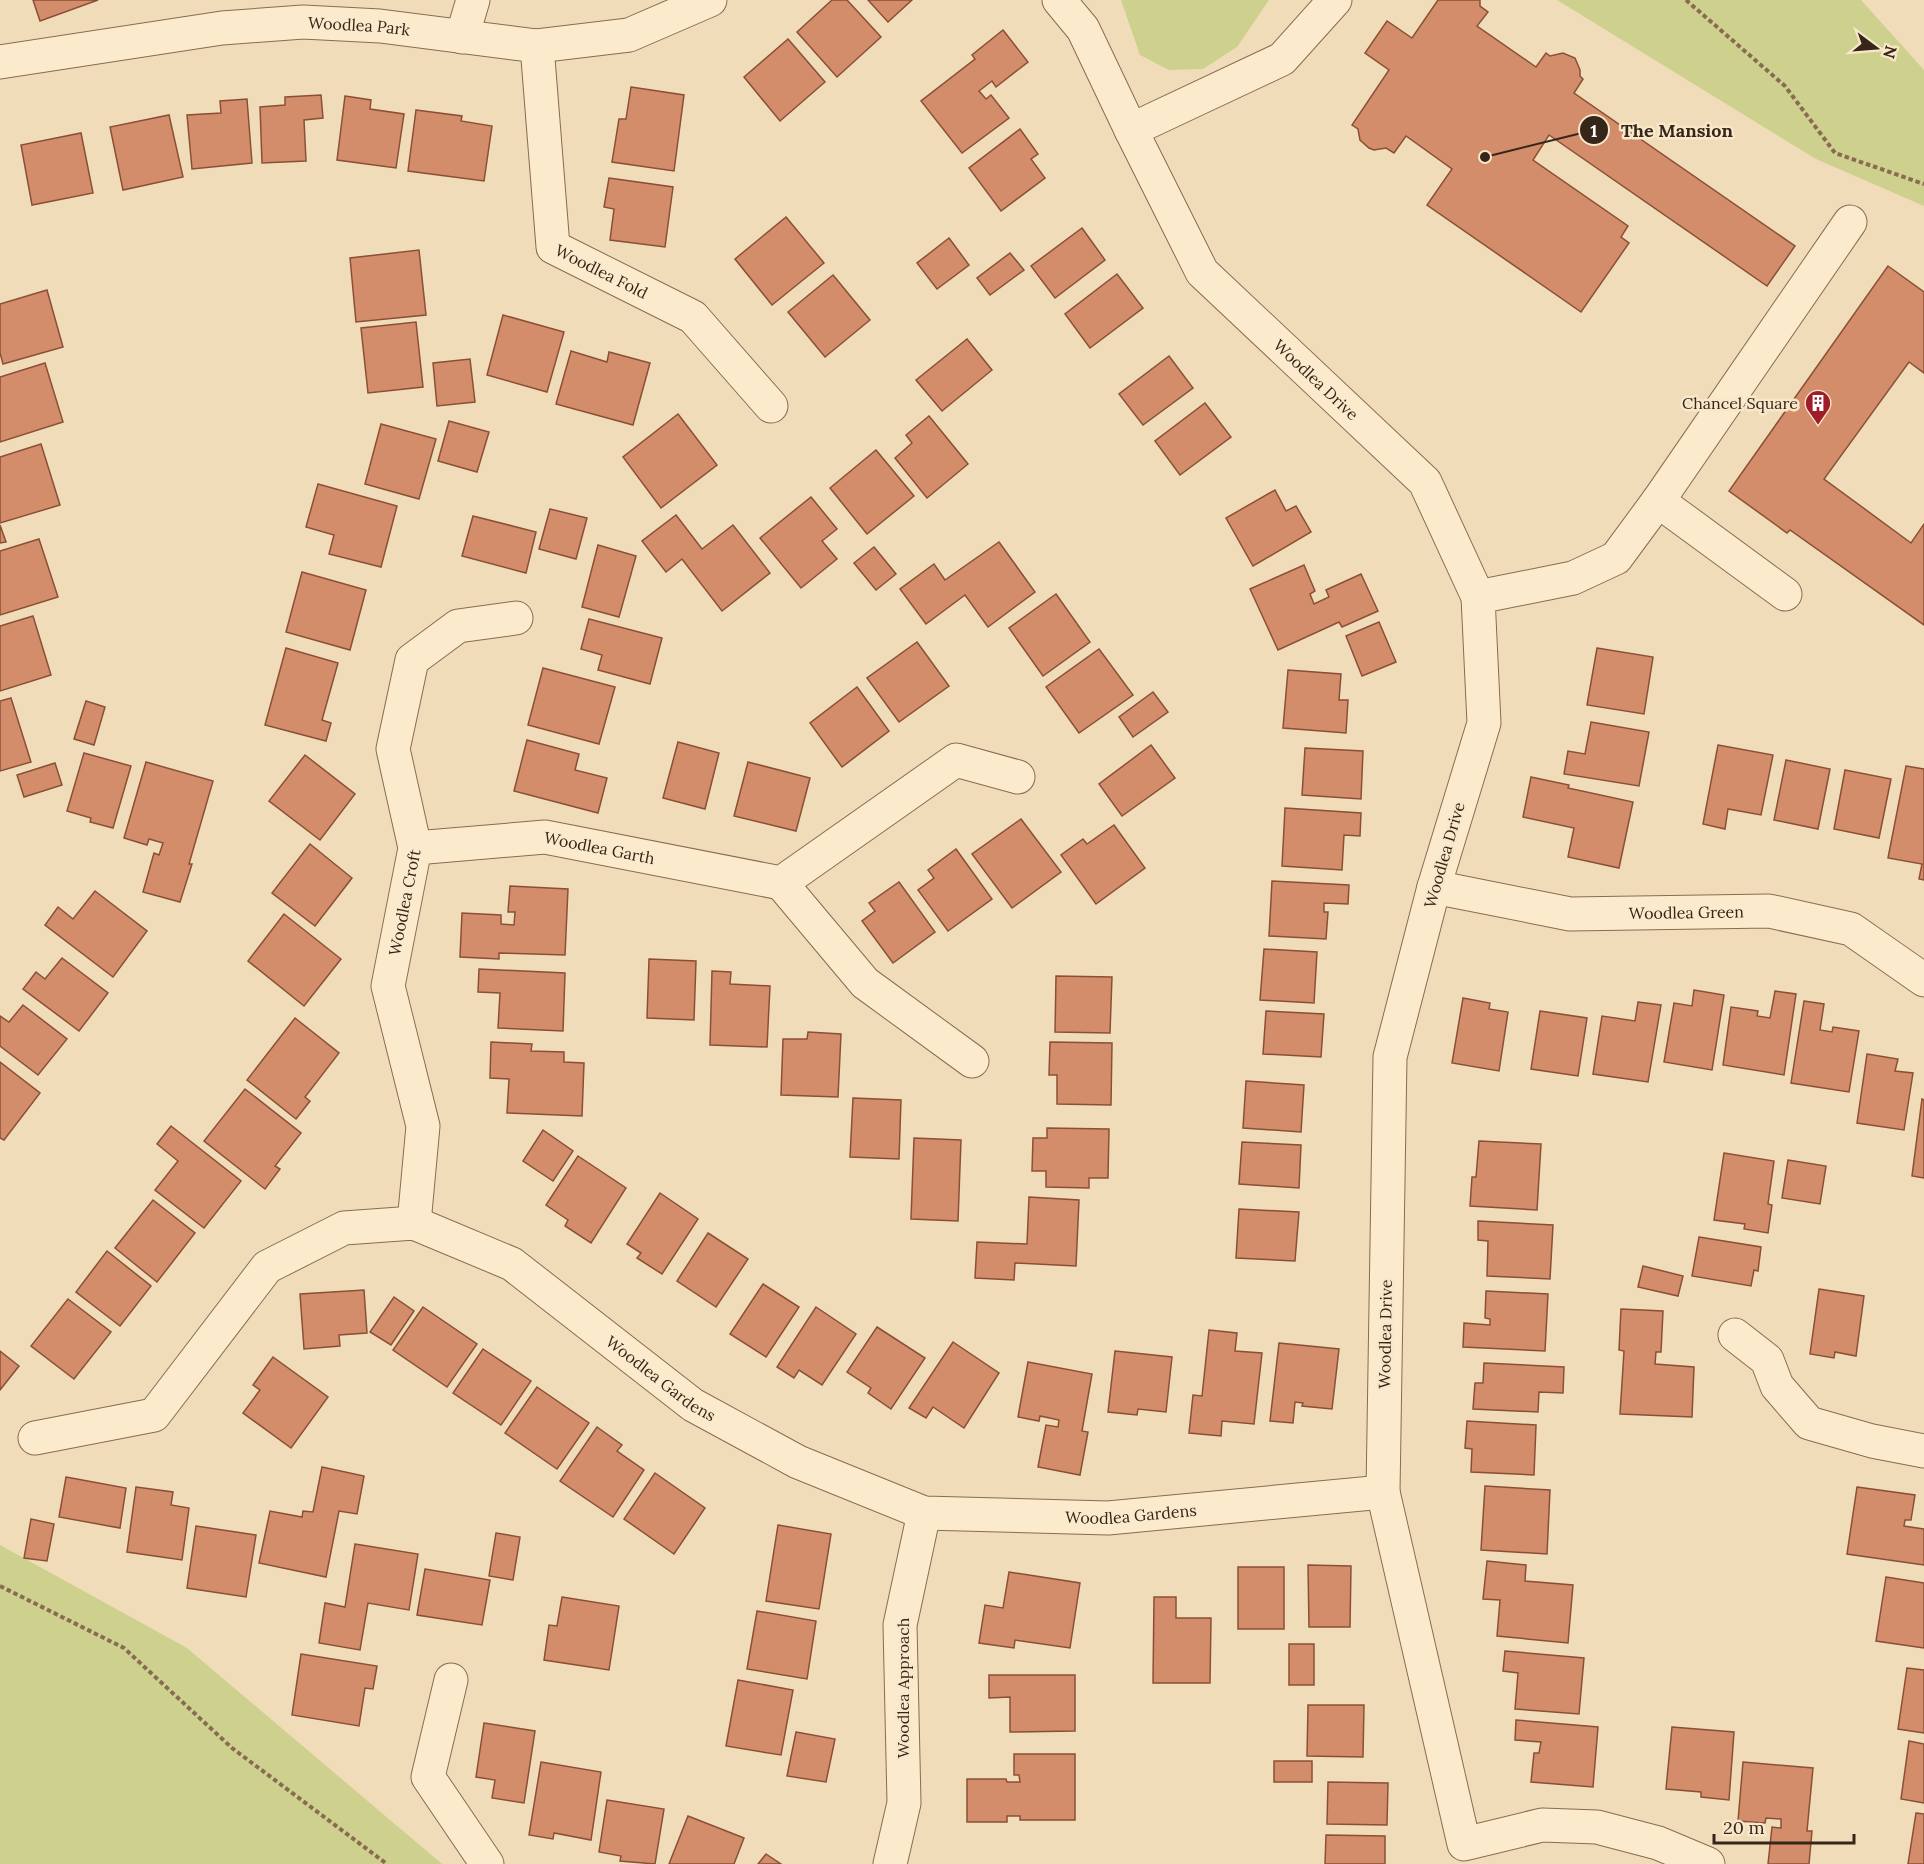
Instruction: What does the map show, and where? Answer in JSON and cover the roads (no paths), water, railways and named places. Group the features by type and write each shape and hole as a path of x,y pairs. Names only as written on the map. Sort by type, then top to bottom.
{"street":[{"path":"462,37 473,0"},
{"name":"Woodlea Park","path":"0,62 222,28 303,22 380,26 537,46 629,35 710,0"},
{"name":"Woodlea Drive","path":"1059,0 1083,29 1202,272 1425,482 1478,597 1484,723 1434,887 1389,1057 1383,1492 1464,1844 1542,1825 1597,1827 1658,1843 1708,1864"},
{"path":"1131,130 1282,59 1335,0"},
{"name":"Woodlea Fold","path":"537,46 553,247 693,317 771,406"},
{"path":"1478,597 1573,578 1616,558 1658,501 1850,222"},
{"path":"1658,501 1785,594"},
{"name":"Woodlea Croft","path":"414,1223 423,1126 388,986 415,849 393,749 411,660 458,626 516,618"},
{"path":"972,1061 865,983 781,883 956,760 1018,777"},
{"name":"Woodlea Garth","path":"415,849 545,837 781,883"},
{"name":"Woodlea Green","path":"1434,887 1570,914 1769,911 1851,929 1924,980"},
{"name":"Woodlea Gardens","path":"35,1438 154,1415 267,1267 344,1228 414,1223 512,1264 693,1405 798,1462 924,1513 1108,1518 1383,1492"},
{"path":"1735,1335 1767,1360 1777,1386 1809,1423 1872,1441 1924,1451"},
{"name":"Woodlea Approach","path":"890,1864 904,1803 900,1625 924,1513"},
{"path":"451,1680 428,1777 487,1864"}],"place":[{"name":"The Mansion","path":"1485,157"},
{"name":"Chancel Square","path":"1818,426"}]}
